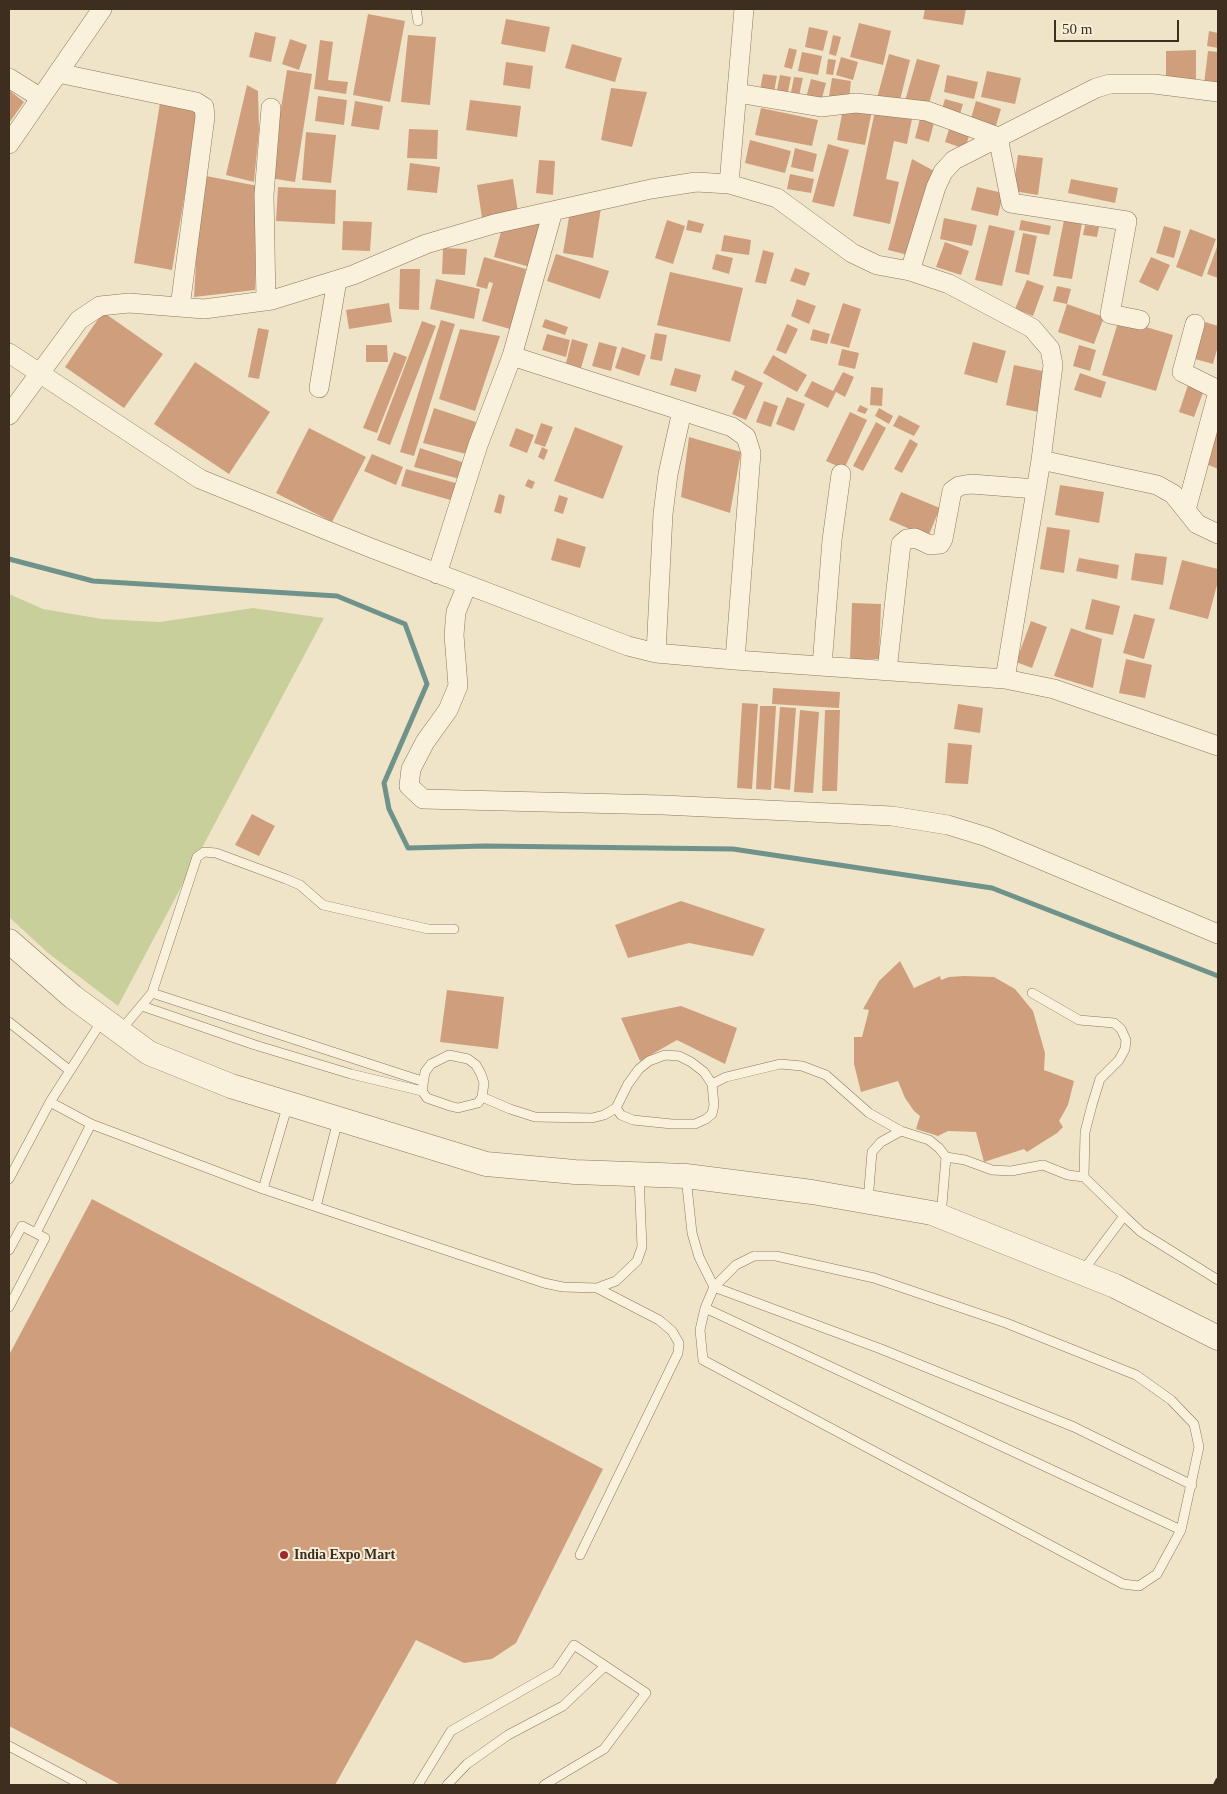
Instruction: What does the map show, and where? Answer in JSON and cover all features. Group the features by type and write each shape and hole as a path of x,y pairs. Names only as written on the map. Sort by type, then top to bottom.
{"street":[{"path":"9,144 102,9"},
{"path":"729,184 744,9"},
{"path":"58,73 196,102 204,107 205,117 180,307"},
{"path":"9,78 41,98"},
{"path":"910,271 936,187 943,172 954,160 1096,88 1110,84 1154,84 1218,92"},
{"path":"737,93 821,107 856,103 927,111 998,137"},
{"path":"266,301 264,194 271,108"},
{"path":"998,137 1011,203 1127,221 1110,314 1140,320"},
{"path":"9,415 80,320 100,306 129,302 204,309 266,301 337,280 426,244 494,224 651,189 696,182 729,184 777,198 852,253 877,265 910,271 949,284 1032,328 1050,349 1053,365 1041,460 1005,679"},
{"path":"437,574 478,445 512,356 553,211"},
{"path":"319,388 337,280"},
{"path":"1186,510 1218,391 1182,372 1195,324"},
{"path":"9,353 38,374 200,479 437,574 628,646 656,653 735,660 1005,679 1054,689 1218,746"},
{"path":"512,356 732,427 746,438 751,453 735,660"},
{"path":"656,653 663,514 668,474 682,410"},
{"path":"1041,460 1157,486 1174,494 1197,524 1218,534"},
{"path":"822,666 832,540 841,474"},
{"path":"887,671 901,544 907,539 915,538 930,545 940,544 943,539 952,491 959,486 971,484 1036,490"},
{"path":"467,585 456,612 454,635 458,686 448,710 425,742 411,769 409,786 423,799 664,805 872,815 948,825 987,837 1218,934"},
{"path":"9,941 74,997 149,1053 231,1086 486,1164 639,1176 686,1176 812,1192 941,1216 1115,1286 1218,1338"}],"lane":[{"path":"416,9 418,21"},
{"path":"9,1179 69,1070 112,1025 142,1006 152,993 197,857 204,852 216,853 300,885 323,905 428,929 454,929"},
{"path":"1032,992 1078,1020 1114,1023 1121,1029 1126,1040 1125,1049 1119,1060 1107,1070 1098,1088 1086,1132 1084,1178"},
{"path":"152,993 422,1081"},
{"path":"142,1006 341,1072 422,1091"},
{"path":"9,1022 69,1070"},
{"path":"482,1097 535,1117 592,1118 604,1115 616,1108 628,1084 639,1069 649,1061 664,1055 679,1056 691,1062 704,1072 712,1084 714,1105 712,1114 695,1124 633,1120 622,1115 616,1108"},
{"path":"459,1056 476,1065 484,1083 482,1097 478,1103 458,1108 438,1103 427,1098 422,1091 422,1081 431,1064 439,1058 459,1056"},
{"path":"712,1084 726,1076 780,1064 802,1066 826,1075 869,1113 901,1130 929,1140 939,1148 946,1157 941,1216"},
{"path":"50,1102 91,1124 263,1190 544,1283 564,1287 597,1288 616,1281 637,1261 642,1247 639,1176"},
{"path":"263,1190 288,1104"},
{"path":"316,1207 339,1119"},
{"path":"36,1233 91,1124"},
{"path":"868,1202 872,1152 881,1142 901,1130"},
{"path":"946,1157 965,1160 992,1170 1011,1171 1043,1165 1068,1175 1084,1178 1141,1232 1218,1280"},
{"path":"686,1176 692,1233 699,1257 714,1287 881,1349 1074,1427 1192,1485"},
{"path":"1081,1272 1124,1216"},
{"path":"9,1250 22,1226 45,1238 9,1307"},
{"path":"754,1256 776,1256 874,1278 1006,1323 1136,1375 1171,1400 1194,1424 1199,1447 1181,1530 1157,1574 1139,1586 1123,1584 703,1360 700,1330 705,1308 714,1287 736,1265 754,1256"},
{"path":"580,1555 678,1353 679,1343 672,1331 659,1320 597,1288"},
{"path":"705,1308 1181,1530"},
{"path":"418,1785 451,1731 556,1671 574,1645 646,1693 604,1749 544,1785"},
{"path":"447,1785 467,1764 502,1740 563,1706 605,1666"},
{"path":"9,1746 82,1785"}],"green space":[{"path":"9,594 43,609 102,619 160,622 253,608 324,618 118,1006 48,953 9,917"}],"building":[{"path":"925,9 966,9 963,25 923,19"},
{"path":"368,14 405,21 390,102 353,95"},
{"path":"506,19 550,27 545,52 501,44"},
{"path":"859,23 891,31 883,65 850,57"},
{"path":"809,27 828,31 823,51 805,47"},
{"path":"1209,31 1218,33 1218,48 1207,46"},
{"path":"255,32 276,37 271,62 249,57"},
{"path":"408,35 436,37 430,105 401,102"},
{"path":"833,35 841,37 836,56 829,54"},
{"path":"290,39 307,45 299,70 282,64"},
{"path":"320,40 333,42 328,80 348,82 346,94 314,89"},
{"path":"572,44 622,58 615,82 565,68"},
{"path":"789,48 797,50 792,69 784,67"},
{"path":"1196,50 1196,83 1166,83 1166,51"},
{"path":"1208,51 1218,52 1218,85 1204,84"},
{"path":"802,52 822,56 818,75 798,71"},
{"path":"889,54 910,60 899,104 877,98"},
{"path":"841,57 858,62 853,80 836,75"},
{"path":"828,59 836,60 833,75 826,74"},
{"path":"917,59 940,65 928,107 905,101"},
{"path":"506,62 533,66 530,89 503,85"},
{"path":"287,70 312,74 295,182 270,178"},
{"path":"987,71 1021,78 1015,104 981,97"},
{"path":"763,74 777,76 774,92 760,90"},
{"path":"780,75 791,77 787,97 776,95"},
{"path":"947,75 978,82 974,99 944,92"},
{"path":"794,77 803,78 798,100 790,97"},
{"path":"832,78 851,81 849,99 829,96"},
{"path":"811,79 826,83 821,102 806,98"},
{"path":"247,85 258,91 259,130 254,182 226,175"},
{"path":"611,88 647,92 632,147 601,140"},
{"path":"9,90 24,102 9,123"},
{"path":"318,96 347,100 344,125 315,121"},
{"path":"945,99 963,104 960,114 942,109"},
{"path":"470,100 521,106 517,137 466,130"},
{"path":"355,101 383,106 379,130 351,126"},
{"path":"976,101 1001,109 994,132 969,125"},
{"path":"160,103 199,110 172,270 134,263"},
{"path":"873,106 865,145 837,140 843,109"},
{"path":"876,106 913,114 907,144 894,141 886,179 899,182 890,224 853,216"},
{"path":"761,108 818,120 812,146 755,135"},
{"path":"921,115 935,119 929,142 915,138"},
{"path":"950,126 970,133 965,149 945,142"},
{"path":"409,129 438,130 437,159 407,158"},
{"path":"306,132 336,135 331,183 302,180"},
{"path":"750,140 791,151 785,173 745,163"},
{"path":"828,144 849,150 834,207 812,202"},
{"path":"795,148 817,154 813,172 791,167"},
{"path":"1018,155 1043,158 1038,195 1013,191"},
{"path":"912,159 936,172 912,256 888,250"},
{"path":"539,160 555,161 553,195 536,193"},
{"path":"410,163 440,167 437,193 407,190"},
{"path":"790,174 814,179 811,193 787,189"},
{"path":"201,175 258,186 255,290 194,297"},
{"path":"513,179 518,212 482,218 477,185"},
{"path":"1071,179 1118,188 1115,203 1068,193"},
{"path":"278,187 336,190 335,224 276,221"},
{"path":"977,187 1003,193 998,216 971,210"},
{"path":"601,208 593,258 563,253 570,211"},
{"path":"944,218 977,225 972,246 940,239"},
{"path":"667,220 685,226 673,264 655,258"},
{"path":"688,220 704,224 701,233 686,230"},
{"path":"1021,220 1051,226 1049,235 1019,230"},
{"path":"1064,220 1082,223 1072,279 1053,276"},
{"path":"343,221 372,222 370,251 342,250"},
{"path":"543,222 530,267 494,257 502,228"},
{"path":"989,225 1015,231 1002,286 975,280"},
{"path":"1085,225 1099,227 1097,237 1083,235"},
{"path":"1164,226 1181,231 1174,258 1156,253"},
{"path":"1190,229 1216,239 1202,277 1176,267"},
{"path":"1023,233 1037,236 1029,275 1015,272"},
{"path":"724,235 751,240 749,255 721,251"},
{"path":"945,242 969,251 961,275 936,267"},
{"path":"1218,244 1218,278 1207,274"},
{"path":"443,248 467,249 465,275 442,274"},
{"path":"763,250 774,253 766,284 755,282"},
{"path":"556,254 609,271 600,299 547,281"},
{"path":"716,254 733,258 729,274 712,269"},
{"path":"484,257 526,269 510,329 482,321 493,283 489,282 487,289 476,286"},
{"path":"1151,257 1170,265 1158,291 1139,282"},
{"path":"795,268 810,273 805,286 790,281"},
{"path":"400,269 420,269 419,310 399,309"},
{"path":"670,272 743,288 730,342 657,325"},
{"path":"436,279 480,289 474,319 430,309"},
{"path":"1027,280 1044,286 1033,316 1015,309"},
{"path":"1057,286 1071,289 1067,304 1053,301"},
{"path":"797,299 816,306 809,324 791,316"},
{"path":"389,303 392,322 349,329 346,310"},
{"path":"843,303 861,309 849,348 830,343"},
{"path":"1067,304 1104,317 1094,344 1058,332"},
{"path":"103,312 163,354 124,408 65,367"},
{"path":"545,319 568,327 565,335 542,327"},
{"path":"1119,319 1173,335 1156,391 1102,375"},
{"path":"441,320 455,324 414,456 400,452"},
{"path":"422,321 436,326 390,445 377,440"},
{"path":"1205,322 1218,326 1218,346 1213,364 1195,359"},
{"path":"787,324 798,329 786,354 776,350"},
{"path":"258,328 269,330 259,379 248,377"},
{"path":"460,329 500,336 475,411 439,399"},
{"path":"813,329 830,334 827,344 810,340"},
{"path":"655,333 667,335 662,361 650,359"},
{"path":"547,334 570,340 566,357 542,350"},
{"path":"572,339 588,344 581,368 566,363"},
{"path":"599,342 617,347 611,371 592,366"},
{"path":"973,342 1006,351 997,383 964,374"},
{"path":"366,345 387,345 388,362 366,362"},
{"path":"1079,345 1096,350 1090,371 1073,366"},
{"path":"622,347 646,355 639,376 615,368"},
{"path":"842,349 859,353 855,369 838,365"},
{"path":"394,352 407,357 377,433 363,428"},
{"path":"773,355 807,375 797,392 763,373"},
{"path":"195,362 270,412 229,474 154,424"},
{"path":"1014,365 1047,372 1038,412 1006,405"},
{"path":"675,368 701,375 696,392 670,385"},
{"path":"735,370 763,383 746,420 732,414 745,386 731,380"},
{"path":"843,372 854,377 845,397 836,392 828,408 804,396 812,381 833,391"},
{"path":"1080,373 1106,382 1101,398 1074,390"},
{"path":"1188,385 1204,390 1194,417 1179,412"},
{"path":"871,387 883,388 882,406 870,405"},
{"path":"787,397 805,404 794,431 776,424"},
{"path":"764,401 778,406 771,427 756,422"},
{"path":"860,405 868,409 865,414 857,411"},
{"path":"434,408 476,422 466,454 423,443"},
{"path":"879,408 893,416 889,424 875,416"},
{"path":"850,412 867,420 844,469 826,461"},
{"path":"899,415 920,426 914,436 893,426"},
{"path":"876,422 886,428 863,471 853,466"},
{"path":"541,423 553,427 545,447 534,443"},
{"path":"575,427 623,446 603,499 554,481"},
{"path":"309,428 366,457 332,522 276,493"},
{"path":"516,428 534,435 527,453 509,446"},
{"path":"1218,428 1218,469 1204,463"},
{"path":"689,437 741,452 730,513 681,497"},
{"path":"910,439 918,444 902,473 894,469"},
{"path":"542,447 548,450 544,460 538,457"},
{"path":"420,448 465,463 460,479 414,467"},
{"path":"372,454 403,467 396,485 364,471"},
{"path":"406,469 459,484 454,501 401,486"},
{"path":"528,479 535,482 532,489 525,486"},
{"path":"1060,485 1104,492 1099,523 1055,515"},
{"path":"901,492 940,508 928,537 889,520"},
{"path":"499,494 505,496 501,514 494,512"},
{"path":"559,495 568,498 563,514 554,511"},
{"path":"1047,527 1070,530 1064,573 1040,569"},
{"path":"557,538 586,547 580,568 551,560"},
{"path":"1135,553 1167,557 1163,585 1131,580"},
{"path":"1079,558 1119,565 1117,579 1076,571"},
{"path":"1182,560 1218,569 1218,581 1208,619 1169,609"},
{"path":"1092,599 1120,606 1113,635 1085,629"},
{"path":"852,603 881,604 879,659 850,659"},
{"path":"1134,614 1155,619 1144,659 1123,653"},
{"path":"1031,621 1047,627 1032,668 1016,662"},
{"path":"1071,628 1102,639 1093,688 1054,676"},
{"path":"1126,659 1152,665 1145,698 1119,693"},
{"path":"773,688 840,692 839,708 772,704"},
{"path":"742,703 758,704 752,789 737,788"},
{"path":"958,704 983,708 980,733 954,729"},
{"path":"760,706 776,706 771,790 756,789"},
{"path":"780,707 796,708 790,790 774,788"},
{"path":"800,710 819,712 813,793 794,792"},
{"path":"825,710 840,710 837,791 822,791"},
{"path":"948,743 972,745 968,784 945,783"},
{"path":"252,814 275,826 259,856 235,845"},
{"path":"681,901 765,929 753,956 689,943 628,958 615,925"},
{"path":"900,961 914,988 940,976 941,980 949,977 964,976 994,977 1015,989 1033,1011 1045,1053 1044,1070 1074,1081 1068,1105 1059,1121 1063,1127 1057,1133 1027,1152 1024,1149 984,1162 976,1132 948,1131 938,1136 916,1129 920,1116 905,1098 898,1081 861,1092 854,1064 854,1037 862,1037 869,1010 863,1009 879,981"},
{"path":"447,990 504,997 498,1049 440,1042"},
{"path":"681,1006 737,1028 725,1064 677,1040 640,1061 621,1018"},
{"name":"India Expo Mart","path":"92,1199 603,1469 516,1643 492,1659 464,1663 416,1640 335,1785 121,1785 9,1726 9,1355"}],"waterway":[{"path":"9,559 93,581 337,596 405,624 427,684 384,783 389,809 408,848 485,846 733,849 992,888 1218,976"}],"railway":[{"path":"1215,1785 1218,1779"}],"place":[{"name":"India Expo Mart","path":"284,1555"}]}
